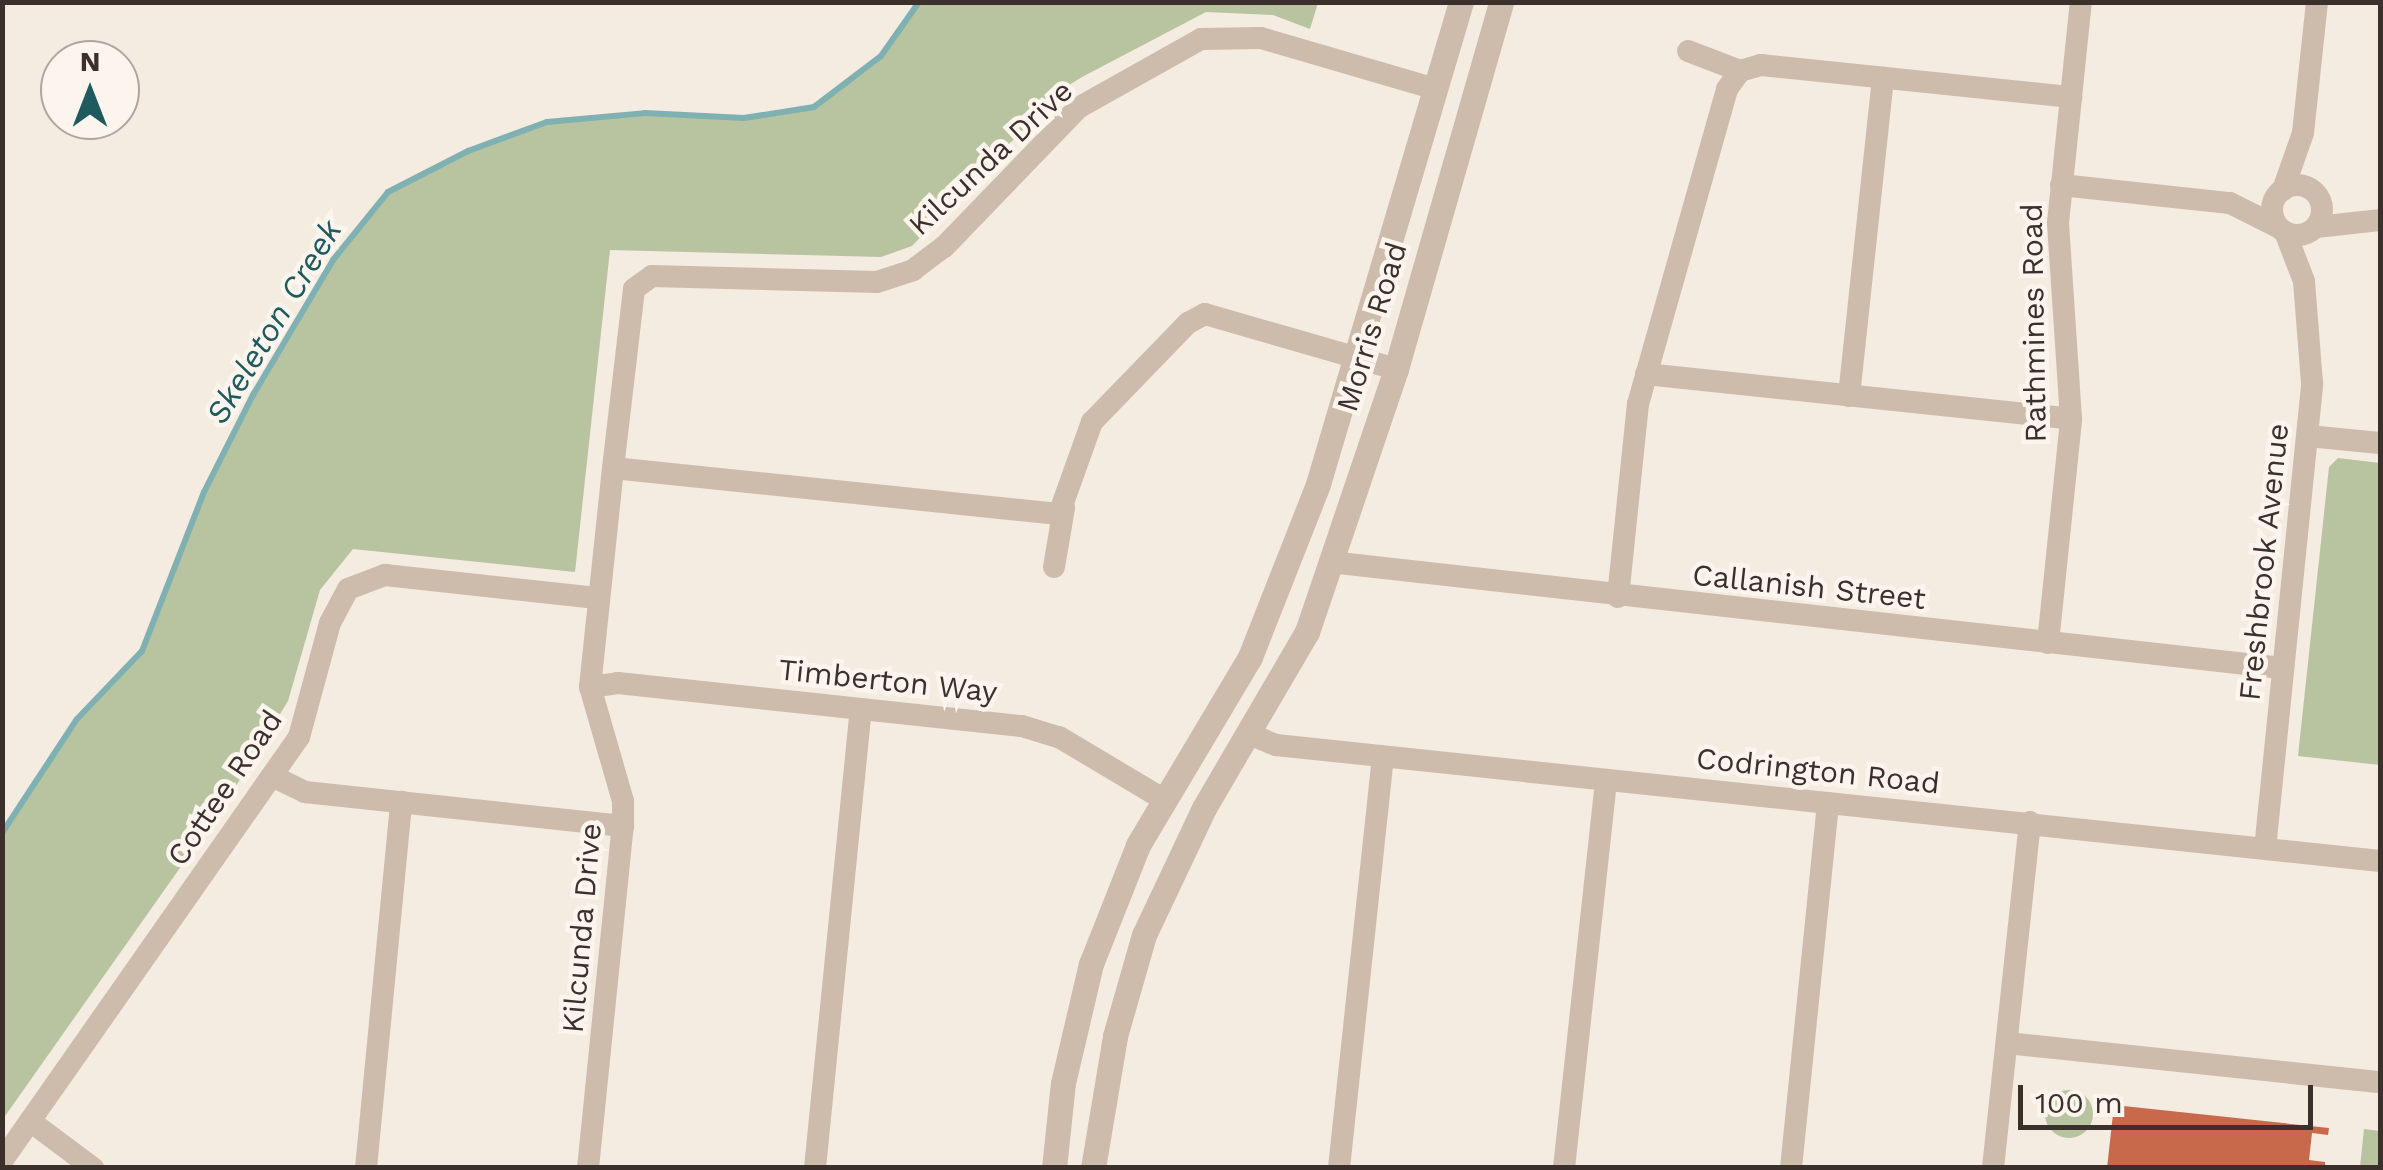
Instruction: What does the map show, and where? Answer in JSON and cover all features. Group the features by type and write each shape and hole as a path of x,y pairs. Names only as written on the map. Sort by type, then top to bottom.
{"street":[{"name":"Morris Road","path":"1054,1168 1063,1083 1091,964 1163,800 1250,657 1361,357 1461,2"},
{"name":"Morris Road","path":"1094,1168 1112,1052 1144,936 1186,842 1292,666 1396,369 1502,2"},
{"name":"Rathmines Road","path":"2048,643 2071,418 2058,244 2080,2"},
{"path":"2281,229 2272,212 2304,133 2318,2"},
{"name":"Kilcunda Drive","path":"588,1168 623,826 623,801 590,687 597,588 634,289 652,276 877,282 914,270 944,247 1078,108 1201,39 1261,38 1436,90"},
{"path":"1688,51 1740,71 1762,65 2070,97"},
{"path":"1618,597 1646,374 1728,90 1740,71"},
{"path":"1849,396 1882,78"},
{"path":"2304,133 2315,193 2323,208 2315,228"},
{"path":"2061,185 2230,204 2281,229 2375,220"},
{"path":"2230,204 2296,185 2375,220"},
{"name":"Freshbrook Avenue","path":"2304,281 2315,228"},
{"name":"Freshbrook Avenue","path":"2265,849 2308,436 2312,344 2304,281 2281,229"},
{"path":"1054,567 1064,508 1092,422 1188,323 1205,314 1396,369"},
{"path":"1646,374 2071,418"},
{"path":"2308,436 2380,443"},
{"path":"613,468 1034,515 1064,508"},
{"name":"Callanish Street","path":"1330,562 2282,668"},
{"name":"Cottee Road","path":"2,1161 272,776 310,713 330,623 358,581 384,576 597,588"},
{"path":"1250,657 1292,666"},
{"name":"Timberton Way","path":"590,687 618,683 1022,726 1059,737 1163,800"},
{"path":"814,1168 861,709"},
{"name":"Codrington Road","path":"1252,735 1276,745 2380,861"},
{"path":"1339,1168 1383,756"},
{"path":"272,776 305,792 623,826"},
{"path":"1564,1168 1606,780"},
{"path":"366,1168 401,802"},
{"path":"1790,1168 1828,803"},
{"path":"1994,1168 2030,822"},
{"path":"2007,1043 2380,1082"},
{"path":"30,1122 93,1168"}],"green space":[{"path":"919,3 1318,3 1310,29 1273,15 1206,12 1082,77 1061,90 912,246 881,257 610,250 575,572 353,549 320,590 288,701 225,804 3,1119 3,833 77,719 142,651 204,492 253,395 333,260 388,192 468,151 547,122 645,113 744,118 814,107 881,56"},
{"path":"2338,458 2380,463 2380,765 2298,756 2329,467"},
{"path":"2069,1090 2086,1097 2093,1114 2086,1131 2069,1138 2052,1131 2045,1114 2052,1097"},
{"path":"2364,1129 2380,1131 2380,1167 2360,1167"}],"building":[{"path":"2114,1105 2329,1128 2328,1135 2312,1133 2309,1160 2325,1162 2325,1168 2107,1168"}],"waterway":[{"name":"Skeleton Creek","path":"2,833 77,719 142,651 204,492 253,395 333,260 388,192 468,151 547,122 645,113 744,118 814,107 881,56 919,2"}]}
